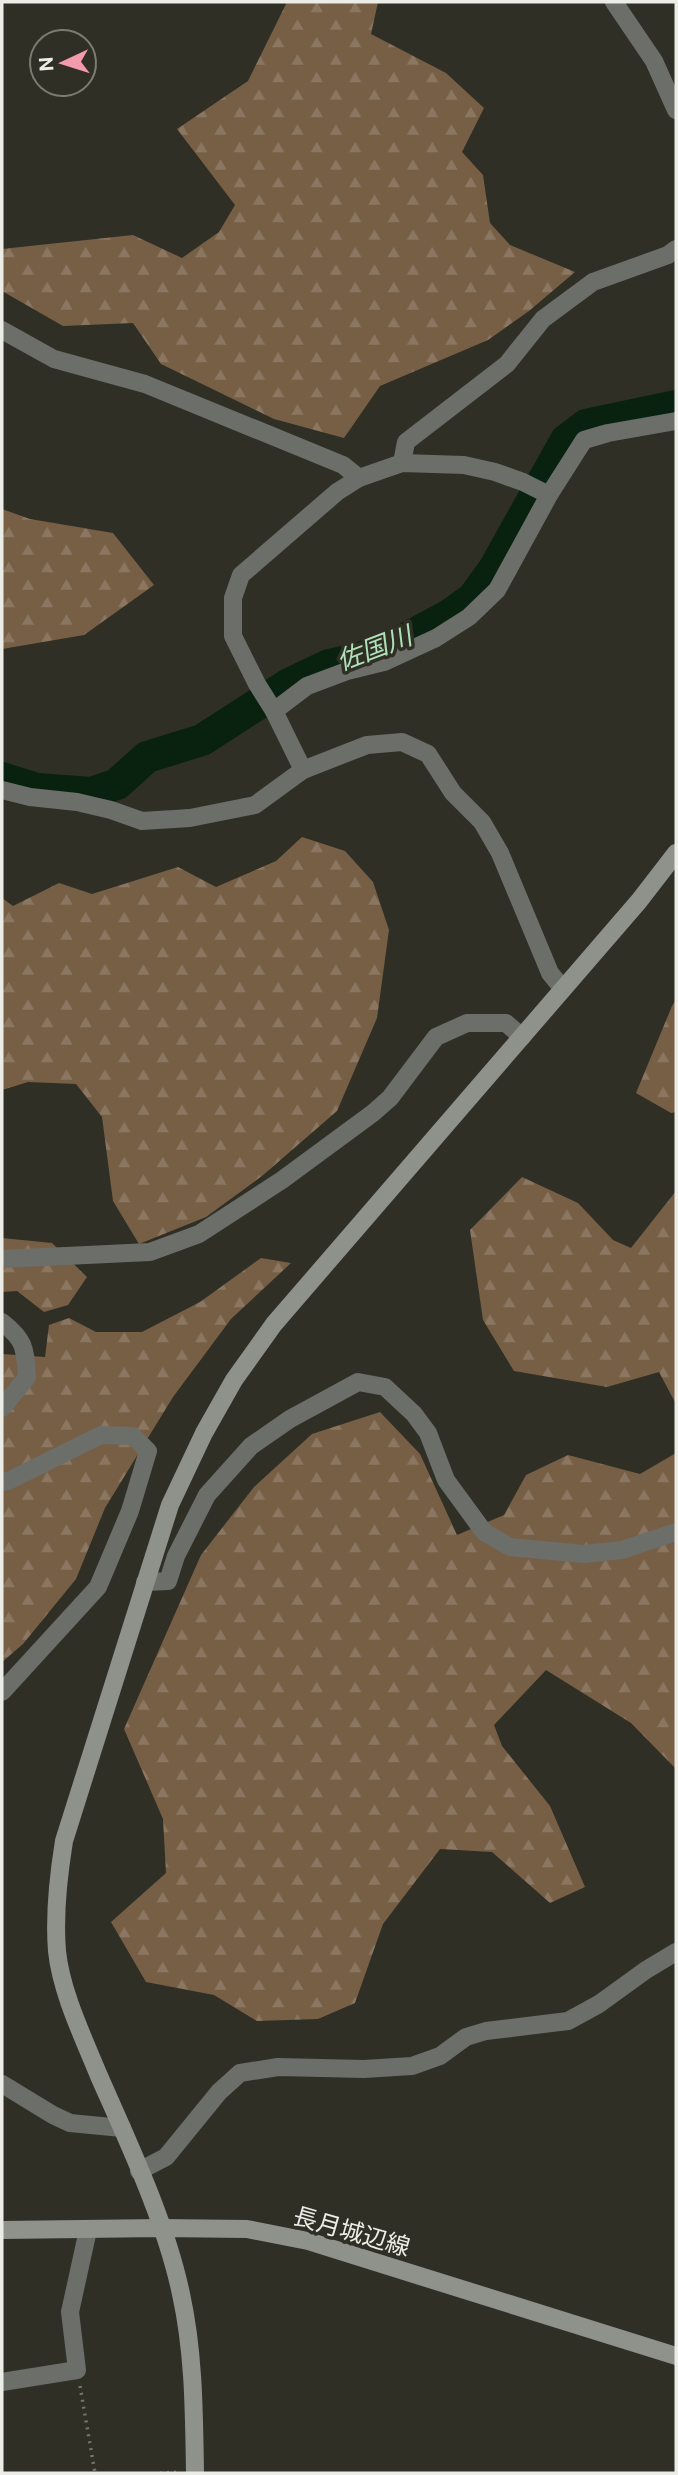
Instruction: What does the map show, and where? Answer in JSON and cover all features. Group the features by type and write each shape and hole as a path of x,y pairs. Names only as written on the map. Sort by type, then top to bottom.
{"street":[{"path":"614,2 654,61 676,110"},
{"path":"402,463 406,442 507,364 543,319 593,282 668,255 676,249"},
{"path":"2,330 54,359 145,384 177,396 343,464 359,478"},
{"path":"274,711 307,686 347,671 384,662 436,638 469,617 497,590 549,495 584,440 676,421"},
{"path":"303,770 233,636 233,598 241,575 337,492 359,478 402,463 464,465 495,472 549,495"},
{"path":"2,789 30,797 77,802 142,821 190,818 256,805 303,770 367,745 402,742 428,754 453,793 482,822 500,853 550,973 563,989"},
{"path":"195,2473 194,2378 181,2293 161,2228 139,2171 74,2017 57,1953 56,1888 64,1841 170,1505 204,1433 234,1380 274,1324 639,901 676,853"},
{"path":"2,1259 149,1252 199,1234 282,1180 373,1114 390,1098 436,1037 467,1023 506,1023 522,1037"},
{"path":"2,1322 17,1334 25,1347 27,1377 2,1408"},
{"path":"145,1582 168,1581 176,1556 207,1495 251,1446 290,1419 358,1382 385,1387 414,1414 428,1433 446,1480 484,1532 510,1546 584,1554 622,1550 676,1532"},
{"path":"2,1482 101,1434 133,1436 148,1451 130,1511 97,1587 2,1692"},
{"path":"139,2171 166,2157 219,2092 240,2073 278,2067 364,2069 412,2066 440,2056 466,2038 486,2031 568,2021 599,2004 676,1952"},
{"path":"2,2084 70,2123 122,2128"},
{"name":"長月城辺線","path":"2,2230 247,2230 308,2241 676,2356"},
{"path":"2,2382 77,2370 70,2312 88,2230"}],"path":[{"path":"77,2370 95,2473"}],"green space":[{"path":"287,2 378,2 371,34 446,73 484,108 462,152 483,175 490,223 510,245 575,272 529,311 488,340 380,386 344,438 274,419 161,364 133,323 63,326 2,291 2,249 133,235 182,258 219,232 235,205 177,129 248,81"},
{"path":"2,509 30,519 113,533 154,585 84,635 2,649"},
{"path":"302,837 345,851 373,882 389,930 377,1018 337,1111 262,1176 206,1217 139,1244 113,1201 102,1117 76,1084 28,1082 2,1090 2,898 13,906 59,883 92,894 178,867 216,887 276,861"},
{"path":"676,1000 676,1112 671,1113 636,1093"},
{"path":"522,1177 578,1203 613,1240 631,1248 676,1191 676,1404 659,1372 607,1387 514,1371 483,1320 470,1230"},
{"path":"2,1238 52,1243 87,1277 68,1305 44,1312 17,1291 2,1292"},
{"path":"261,1258 291,1263 231,1319 173,1397 105,1508 76,1579 23,1644 2,1662 2,1354 45,1357 49,1325 69,1318 96,1332 142,1332 200,1302"},
{"path":"380,1412 420,1454 457,1535 504,1515 526,1475 568,1455 640,1474 676,1453 676,1769 631,1723 546,1670 494,1725 502,1746 550,1806 585,1887 550,1903 492,1852 440,1849 383,1924 355,2003 318,2019 257,2021 214,1995 146,1982 111,1922 166,1873 163,1819 124,1729 201,1555 254,1487 312,1434"}],"waterway":[{"name":"佐国川","path":"2,778 37,789 91,793 117,784 147,757 202,740 289,684 329,665 360,658 392,646 451,614 473,598 494,569 566,440 586,425 676,406"}]}
